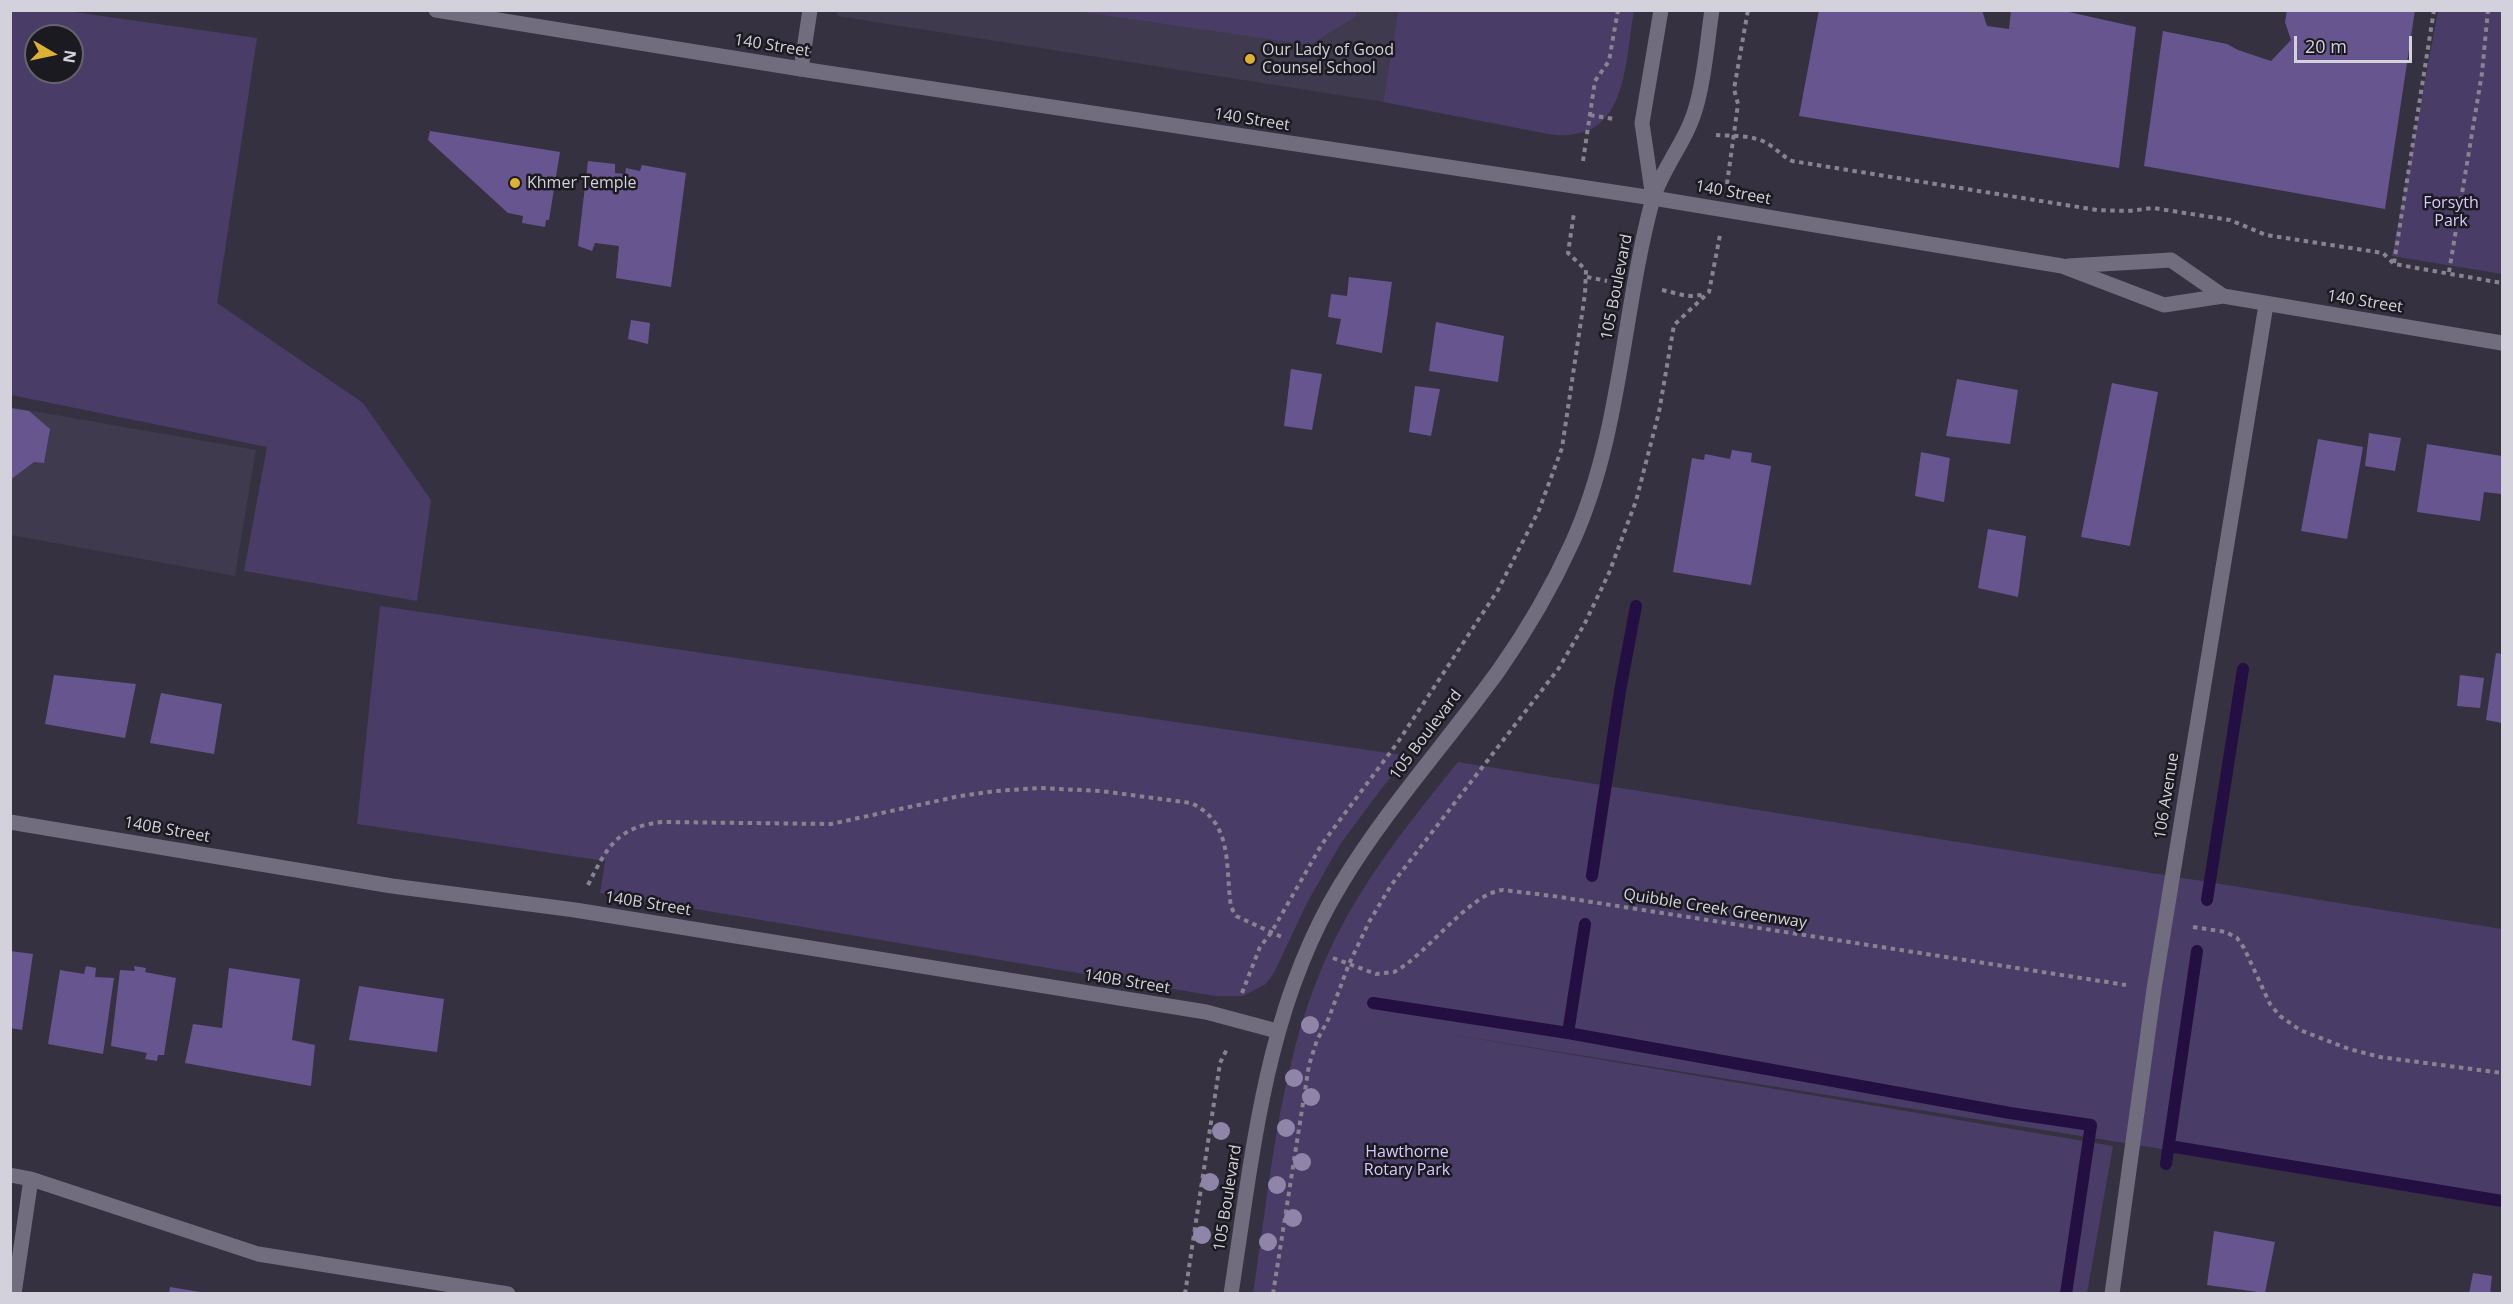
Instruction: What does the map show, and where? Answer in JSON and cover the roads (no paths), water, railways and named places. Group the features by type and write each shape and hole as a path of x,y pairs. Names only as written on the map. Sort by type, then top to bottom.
{"street":[{"name":"140 Street","path":"436,10 801,69 1653,198 2062,266 2164,305 2223,296 2502,343"},
{"path":"801,69 810,10"},
{"name":"105 Boulevard","path":"1653,198 1642,123 1661,10"},
{"name":"105 Boulevard","path":"1231,1293 1264,1084 1277,1031 1308,948 1339,886 1368,843 1500,668 1542,603 1574,540 1612,416 1629,314 1653,198 1696,107 1712,10"},
{"name":"140 Street","path":"2062,266 2171,260 2223,296"},
{"name":"106 Avenue","path":"2112,1293 2154,989 2266,305"},
{"name":"140B Street","path":"10,822 380,884 575,910 1206,1012 1277,1031"},
{"path":"10,1176 31,1179 258,1254 508,1293"},
{"path":"14,1293 31,1179"}],"waterway":[{"path":"1592,876 1620,691 1636,606"},
{"path":"2207,900 2243,669"},
{"path":"1568,1033 1585,924"},
{"path":"2166,1164 2197,951"},
{"path":"1373,1003 1568,1033 2010,1113 2091,1125 2066,1294"},
{"path":"2169,1146 2502,1201"}],"place":[{"name":"Our Lady of Good Counsel School","path":"1250,59"},
{"name":"Khmer Temple","path":"515,183"}],"park label":[{"name":"Forsyth Park","path":"2451,212"},
{"name":"Hawthorne Rotary Park","path":"1407,1161"}]}
